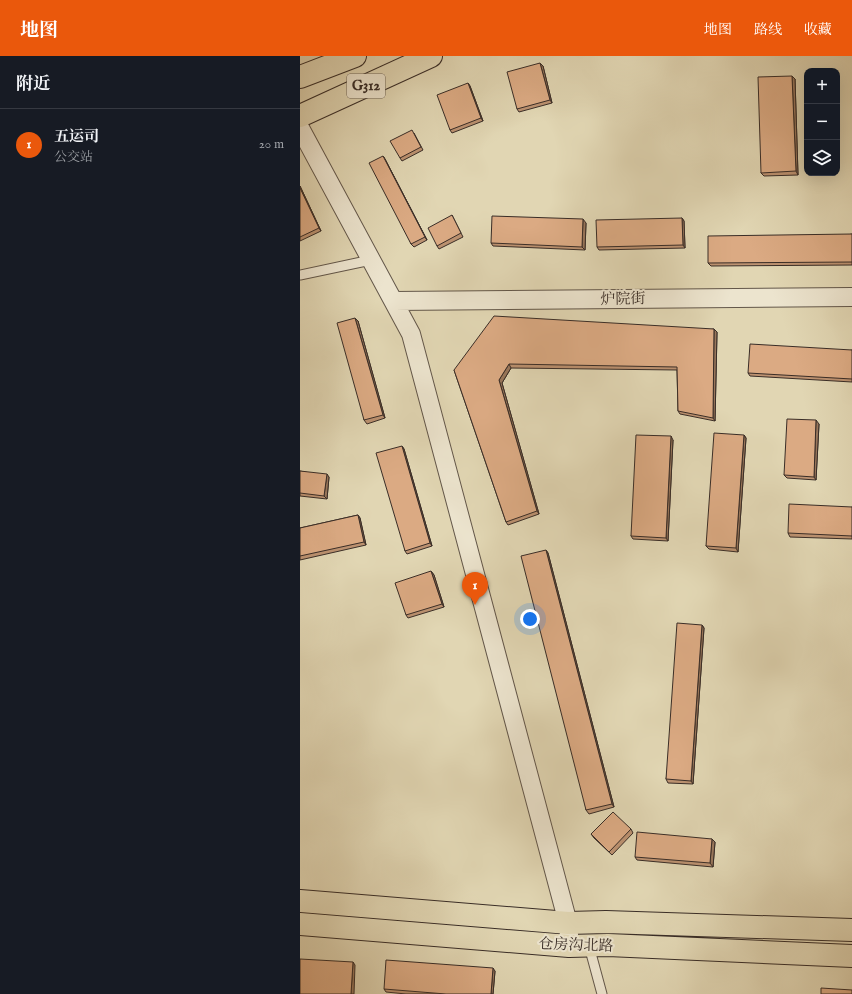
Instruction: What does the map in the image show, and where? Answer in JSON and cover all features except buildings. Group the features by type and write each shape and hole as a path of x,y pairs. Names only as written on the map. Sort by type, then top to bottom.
{"main road":[{"name":"G312","path":"300,77 355,56"},
{"name":"G312","path":"300,116 431,56"},
{"name":"仓房沟北路","path":"300,901 568,923 613,922 852,930"},
{"name":"仓房沟北路","path":"300,924 579,946 608,945 852,956"}],"street":[{"path":"300,128 411,334 568,923 579,946"},
{"name":"炉院街","path":"394,301 852,297"}],"lane":[{"path":"300,275 372,260"},
{"path":"579,946 602,994"}],"place":[{"name":"五运司","path":"475,605"}]}
